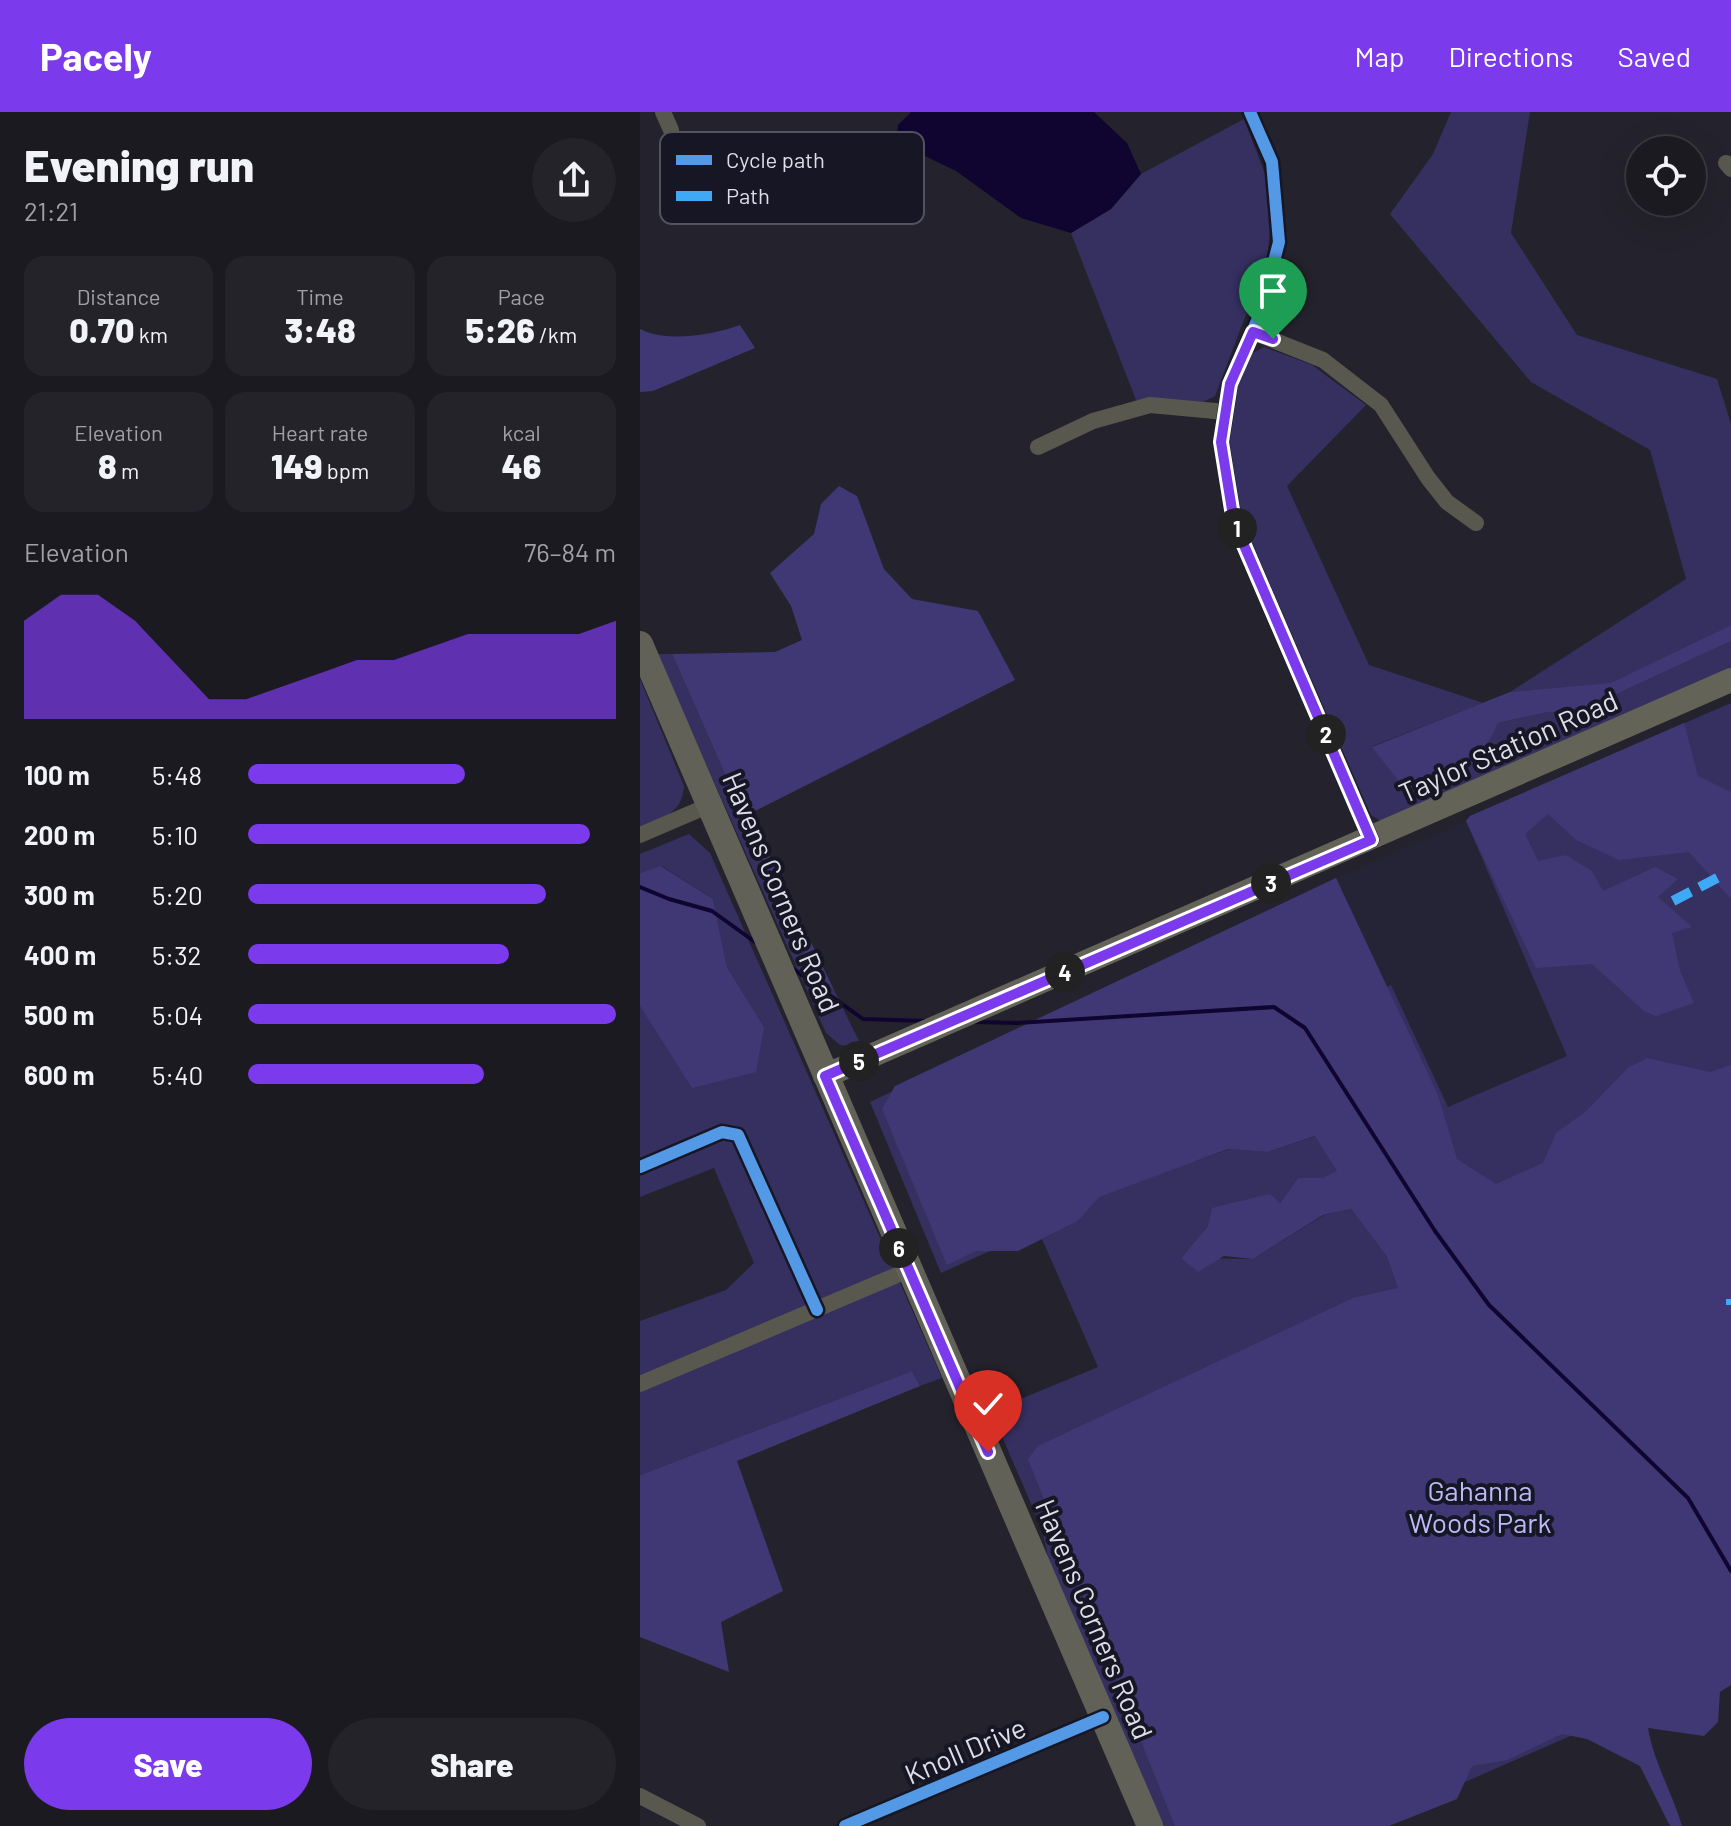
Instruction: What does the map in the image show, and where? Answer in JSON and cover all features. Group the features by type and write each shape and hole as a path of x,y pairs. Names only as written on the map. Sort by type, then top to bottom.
{"main road":[{"name":"Havens Corners Road","path":"640,644 1150,1826"},
{"name":"Taylor Station Road","path":"825,1076 1371,840 1731,680"}],"street":[{"path":"663,112 671,130"},
{"path":"1250,112 1272,162 1279,242 1253,332 1230,384 1221,442 1234,522 1371,840"},
{"path":"1253,332 1323,360 1381,405 1447,502 1476,523"},
{"path":"1038,447 1093,421 1150,405 1226,412"},
{"path":"640,835 710,805"},
{"path":"640,1167 722,1132 738,1135 817,1310"},
{"path":"640,1384 909,1270"},
{"name":"Knoll Drive","path":"845,1826 1103,1717"},
{"path":"640,1796 698,1826"}],"shaded area":[{"path":"911,112 1094,112 1127,143 1141,174 1111,209 1071,233 1021,218 956,171 924,156 924,132 897,132 898,125"},
{"path":"1466,821 1568,1056 1448,1108 1391,986 1384,988 1336,878"}],"green space":[{"path":"1451,112 1530,112 1511,233 1577,335 1717,379 1731,424 1731,625 1611,684 1510,692 1686,579 1650,450 1531,382 1390,214 1433,154"},
{"path":"1244,119 1265,174 1270,230 1267,259 1215,396 1203,402 1136,400 1071,233 1111,209 1141,174"},
{"path":"740,325 755,348 653,391 640,392 640,329 676,337 717,332"},
{"path":"1264,347 1312,365 1366,405 1287,486 1369,665 1483,703 1373,746 1404,788 1436,783 1460,770 1480,750 1497,723 1549,712 1578,712 1731,641 1731,672 1398,821 1379,820 1371,815 1239,514 1227,442 1236,391 1249,355"},
{"path":"839,486 857,496 884,569 912,599 978,611 1015,680 749,814 834,990 814,976 672,654 775,652 802,640 791,606 770,573 814,534 821,504"},
{"path":"1731,625 1731,641 1578,712 1549,712 1497,723 1480,753 1460,772 1439,785 1404,788 1372,747 1510,692 1611,683"},
{"path":"657,654 672,654 814,976 834,990 862,1047 840,1045 826,1033"},
{"path":"640,679 684,786 676,809 640,826"},
{"name":"Gahanna Woods Park","path":"1731,703 1731,1666 1364,1826 1158,1826 1055,1590 1042,1529 991,1411 1098,1367 1042,1239 1078,1221 1088,1207 941,1273 870,1102 1336,878 1385,988 1391,985 1448,1107 1567,1056 1466,821 1470,816","holes":["1317,1106 1403,1268 1393,1273 1387,1257 1351,1209 1324,1215 1253,1259 1181,1258 1208,1226 1280,1203 1298,1178 1322,1178 1338,1171 1316,1136 1268,1152 1229,1149 1193,1162"]},
{"path":"1684,723 1698,776 1731,792 1731,899 1689,852 1619,860 1576,840 1548,814 1525,834 1538,861 1566,855 1592,871 1603,891 1655,867 1678,879 1658,897 1692,927 1672,933 1680,971 1694,1003 1656,1016 1644,1011 1592,964 1536,968 1466,821 1470,816"},
{"path":"689,834 710,853 942,1378 920,1386 912,1371 640,1475 640,1321 726,1290 754,1263 714,1168 640,1197 640,1006 764,1027 727,967 713,899 662,866 640,873 640,854"},
{"path":"661,866 713,899 727,967 764,1027 756,1072 692,1088 640,1006 640,873"},
{"name":"Gahanna Woods Park","path":"1336,878 1438,1095 1457,1159 1496,1184 1543,1163 1556,1133 1585,1112 1628,1068 1647,1058 1710,1072 1731,1065 1731,1685 1720,1692 1718,1722 1704,1736 1648,1728 1654,1753 1682,1826 1670,1826 1640,1766 1587,1739 1562,1734 1507,1760 1472,1766 1457,1799 1389,1826 1175,1826 1028,1459 1038,1446 1353,1298 1398,1288 1387,1257 1351,1209 1323,1215 1253,1259 1224,1256 1198,1272 1181,1258 1208,1226 1212,1208 1270,1194 1280,1203 1298,1178 1322,1178 1337,1171 1315,1136 1268,1152 1228,1149 1099,1197 1078,1221 1018,1251 976,1251 947,1265 882,1109 895,1086"},
{"path":"912,1371 920,1386 737,1461 783,1591 721,1622 729,1672 640,1637 640,1475"}],"waterway":[{"path":"640,887 712,911 755,942"},
{"path":"792,968 863,1019 926,1021"},
{"path":"975,1022 1017,1023 1274,1007 1305,1028 1435,1231 1489,1305 1688,1498 1731,1571"}],"marked path":[{"path":"1673,901 1721,876"},
{"path":"1731,1299 1731,1305"}],"cycle path":[{"path":"1250,112 1272,162 1279,242 1261,311 1230,384 1221,442 1234,522 1371,840"},
{"path":"640,1167 722,1132 738,1135 817,1310"},
{"path":"845,1826 1103,1717"}],"route":[{"path":"988,1452 825,1076 1371,840 1234,522 1221,442 1230,384 1253,332 1273,339"}]}
